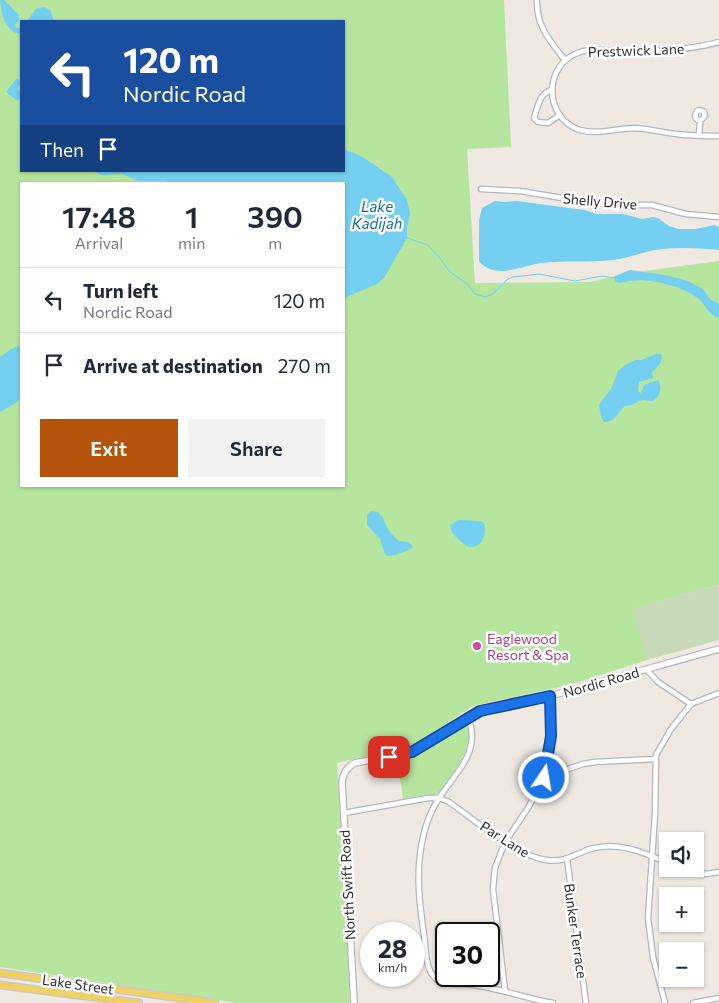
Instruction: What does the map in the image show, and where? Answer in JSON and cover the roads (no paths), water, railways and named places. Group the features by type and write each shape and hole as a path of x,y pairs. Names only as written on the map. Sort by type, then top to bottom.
{"main road":[{"name":"Lake Street","path":"0,974 215,1003"},
{"name":"Lake Street","path":"0,985 139,1003"}],"street":[{"path":"538,0 538,15 542,30 565,60 556,74 552,90 554,104 560,115 567,122 576,128 588,132 636,128 679,134 719,136"},
{"name":"Prestwick Lane","path":"565,60 576,53 591,50 623,52 691,48 719,42"},
{"path":"552,90 545,91 534,118 538,122 548,123 560,115"},
{"path":"699,135 700,121"},
{"name":"Shelly Drive","path":"481,190 520,191 580,201 619,205 652,205 686,214 719,217"},
{"name":"Nordic Road","path":"348,769 355,763 412,752 468,717 486,710 550,696 719,649"},
{"path":"646,669 658,682 692,704"},
{"path":"665,1003 656,972 650,937 648,902 655,813 655,760 664,739 692,704 719,693"},
{"path":"505,991 493,889 494,868 504,842 528,808 544,778 551,736 550,696"},
{"path":"468,717 472,729 469,751 463,767 439,798 424,831 420,848 418,893 428,965 434,977 447,984 470,985 505,991 553,1003"},
{"path":"544,778 574,767 595,762 655,760"},
{"name":"North Swift Road","path":"348,769 344,774 342,782 354,1003"},
{"path":"344,813 428,798 439,798"},
{"name":"Par Lane","path":"439,798 448,802 504,842 540,859 549,861 567,859 588,850 607,846 626,847 659,860"},
{"name":"Bunker Terrace","path":"567,859 586,1003"},
{"path":"704,874 719,872"},
{"path":"693,1003 719,998"}],"water":[{"path":"0,0 4,0 19,15 19,20 15,25 17,28 20,28 20,34 16,33 8,26"},
{"path":"44,7 50,10 54,20 28,20 36,9"},
{"path":"17,78 20,81 17,89 20,92 18,101 6,92"},
{"name":"Lake Kadijah","path":"345,149 361,156 392,177 407,200 410,214 407,238 384,278 377,284 345,298 345,182 168,182 138,181 122,174 102,175 94,172 345,172"},
{"path":"495,201 517,201 584,210 597,214 623,214 642,219 653,217 678,229 696,229 714,225 719,227 719,250 661,249 613,260 549,262 512,270 495,270 486,267 479,261 479,221 482,208"},
{"path":"630,270 665,275 688,281 703,289 710,299 719,304 719,318 714,316 699,299 682,289 650,281 616,282 615,276"},
{"path":"20,345 20,398 16,403 0,412 0,357"},
{"path":"661,354 660,364 652,372 653,378 639,382 638,391 641,393 644,385 658,380 660,391 657,397 653,401 642,400 625,406 614,419 604,422 599,405 612,387 618,371 635,360 641,360"},
{"path":"371,511 378,512 394,537 399,541 409,542 413,547 395,555 388,556 385,554 380,539 367,525 367,515"},
{"path":"458,520 481,521 484,523 485,532 483,540 473,547 468,547 456,538 450,529 450,525"}],"waterway":[{"path":"407,238 428,245 449,271 467,284 475,294 485,297 493,294 508,279 513,277 539,274 575,281 602,276 614,278"}],"place":[{"name":"Eaglewood Resort & Spa","path":"477,646"}]}
